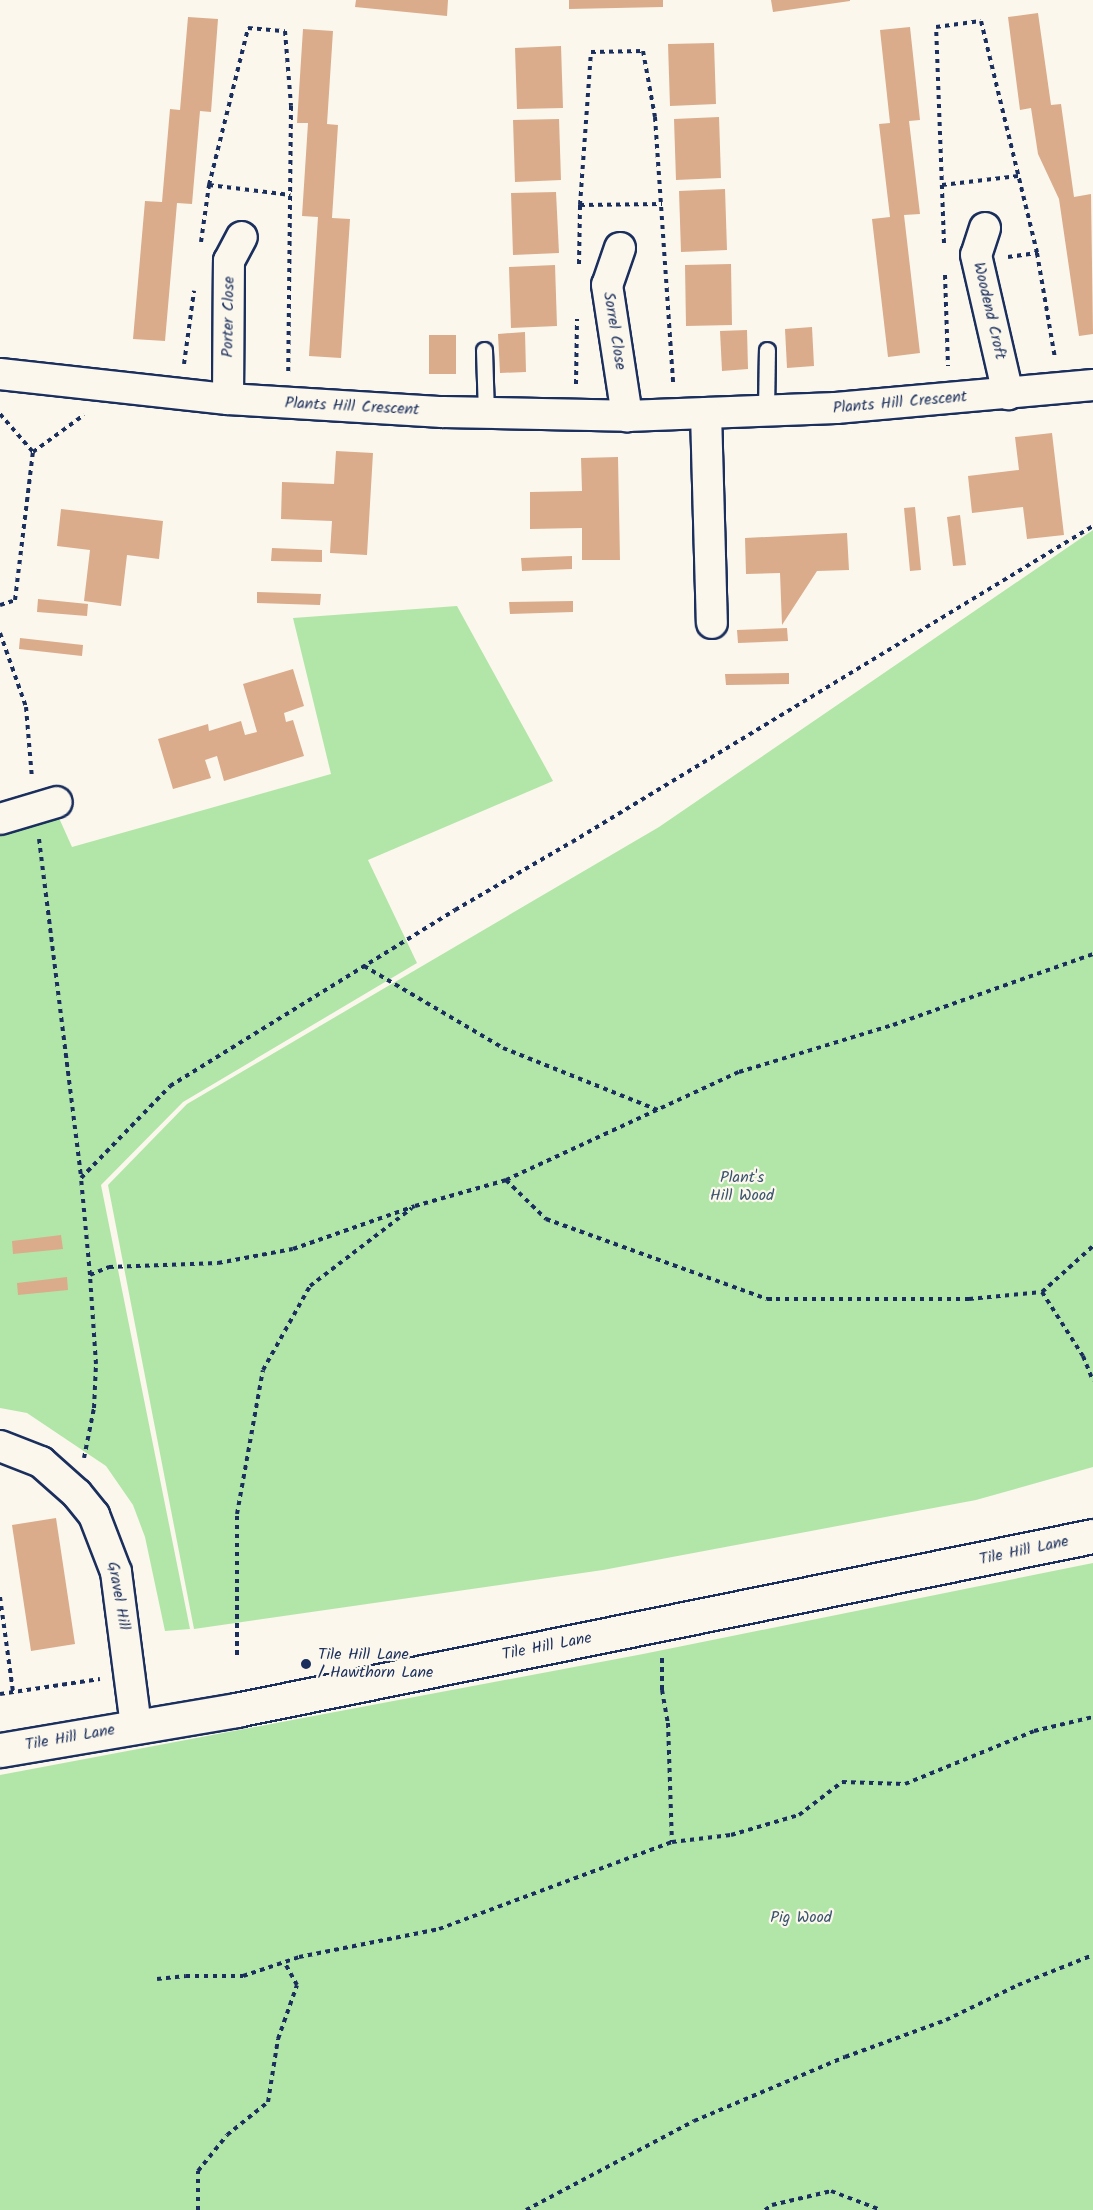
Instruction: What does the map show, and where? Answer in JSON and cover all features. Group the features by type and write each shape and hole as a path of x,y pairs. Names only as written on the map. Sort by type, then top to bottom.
{"main road":[{"name":"Tile Hill Lane","path":"0,1750 236,1710 1093,1536"}],"street":[{"name":"Woodend Croft","path":"985,228 976,255 1008,394"},
{"name":"Porter Close","path":"228,399 229,261 242,237"},
{"name":"Sorrel Close","path":"620,248 607,285 627,416"},
{"name":"Plants Hill Crescent","path":"0,374 228,399 486,413 627,416 836,408 1093,385"},
{"path":"706,413 712,623"},
{"path":"0,819 46,805"},
{"name":"Gravel Hill","path":"0,1446 41,1462 77,1494 94,1515 116,1572 136,1727"}],"lane":[{"path":"484,350 486,413"},
{"path":"766,411 767,350"}],"path":[{"path":"942,185 1018,176"},
{"path":"208,185 290,195"},
{"path":"580,205 662,204"},
{"path":"0,605 15,600 33,452 99,404 102,386"},
{"path":"0,414 33,452"},
{"path":"81,1178 170,1086 364,966 1093,526"},
{"path":"0,633 26,707 46,805 90,1275 96,1364 94,1408 77,1494"},
{"path":"90,1275 109,1267 218,1263 293,1249 415,1206 506,1180 739,1072 893,1025 1093,954"},
{"path":"364,966 503,1048 659,1111"},
{"path":"506,1180 546,1219 767,1299 969,1299 1042,1292 1093,1246"},
{"path":"237,1655 237,1514 263,1370 310,1286 415,1206"},
{"path":"1042,1292 1083,1356 1093,1381"},
{"path":"0,1597 13,1692"},
{"path":"662,1658 662,1690 668,1723 672,1842"},
{"path":"0,1694 130,1675"},
{"path":"157,1979 186,1976 243,1976 284,1962 439,1929 672,1842 731,1835 800,1815 842,1782 904,1784 1034,1731 1093,1717"},
{"path":"526,2210 694,2121 845,2057 946,2020 1018,1985 1093,1955"},
{"path":"198,2210 198,2171 227,2135 268,2102 278,2039 297,1984 284,1962"},
{"path":"765,2210 772,2205 831,2191 881,2210"}],"green space":[{"name":"Plant's Hill Wood","path":"1093,530 1093,1467 976,1500 603,1570 194,1629 108,1185 187,1104 659,827"},
{"path":"457,606 553,781 368,860 417,963 183,1102 101,1185 190,1629 165,1631 145,1537 133,1505 106,1466 27,1413 0,1408 0,836 59,818 72,847 331,774 293,618"},
{"name":"Pig Wood","path":"1093,1563 1093,2210 0,2210 0,1775 643,1654"}],"building":[{"path":"356,0 448,0 447,16 355,7"},
{"path":"569,0 663,0 663,7 569,9"},
{"path":"771,0 850,0 850,1 773,12"},
{"path":"1038,13 1051,105 1061,104 1074,197 1091,194 1093,334 1079,336 1059,199 1038,154 1031,108 1020,110 1008,17"},
{"path":"188,17 218,19 211,112 200,111 192,204 177,203 165,341 133,339 145,201 162,202 170,109 180,110"},
{"path":"910,27 920,120 909,121 920,214 904,215 920,353 888,357 872,219 890,217 879,124 890,123 880,30"},
{"path":"303,29 333,31 327,124 338,125 332,218 350,219 341,358 309,356 318,217 302,216 308,123 297,123"},
{"path":"714,43 716,104 670,106 668,44"},
{"path":"561,46 563,108 517,109 515,48"},
{"path":"719,117 721,178 676,180 674,119"},
{"path":"559,119 561,180 515,182 513,120"},
{"path":"725,189 727,250 681,252 679,191"},
{"path":"556,192 559,253 513,255 511,193"},
{"path":"731,264 732,325 686,326 685,265"},
{"path":"555,265 557,326 511,328 509,267"},
{"path":"812,327 814,366 787,368 785,329"},
{"path":"747,330 748,369 722,371 720,331"},
{"path":"525,332 526,372 500,373 498,334"},
{"path":"429,335 456,335 456,374 429,374"},
{"path":"1052,433 1064,535 1027,539 1023,507 972,513 968,476 1019,470 1015,437"},
{"path":"336,451 373,453 367,555 330,553 332,521 281,519 282,482 334,484"},
{"path":"618,457 620,560 582,560 582,528 530,529 530,492 582,491 581,458"},
{"path":"915,507 921,570 910,571 904,508"},
{"path":"61,509 163,521 159,559 127,555 121,606 84,601 90,550 57,546"},
{"path":"960,515 966,565 953,566 947,517"},
{"path":"847,533 849,570 817,571 782,625 780,573 746,574 745,538"},
{"path":"272,548 322,550 322,562 271,561"},
{"path":"572,556 572,569 522,571 521,558"},
{"path":"257,592 321,594 320,605 257,603"},
{"path":"38,599 88,604 87,616 37,612"},
{"path":"573,601 573,612 510,614 509,602"},
{"path":"787,628 788,641 738,643 737,630"},
{"path":"20,638 83,645 82,656 19,649"},
{"path":"293,669 304,706 284,713 286,722 293,720 304,756 224,781 217,756 205,760 211,778 173,789 158,739 208,724 209,731 241,721 245,735 257,732 243,684"},
{"path":"789,673 789,684 726,685 725,674"},
{"path":"61,1235 63,1249 13,1254 12,1241"},
{"path":"67,1277 68,1290 18,1295 17,1283"},
{"path":"56,1518 75,1644 31,1651 12,1525"}],"place":[{"name":"Tile Hill Lane / Hawthorn Lane","path":"306,1664"}]}
